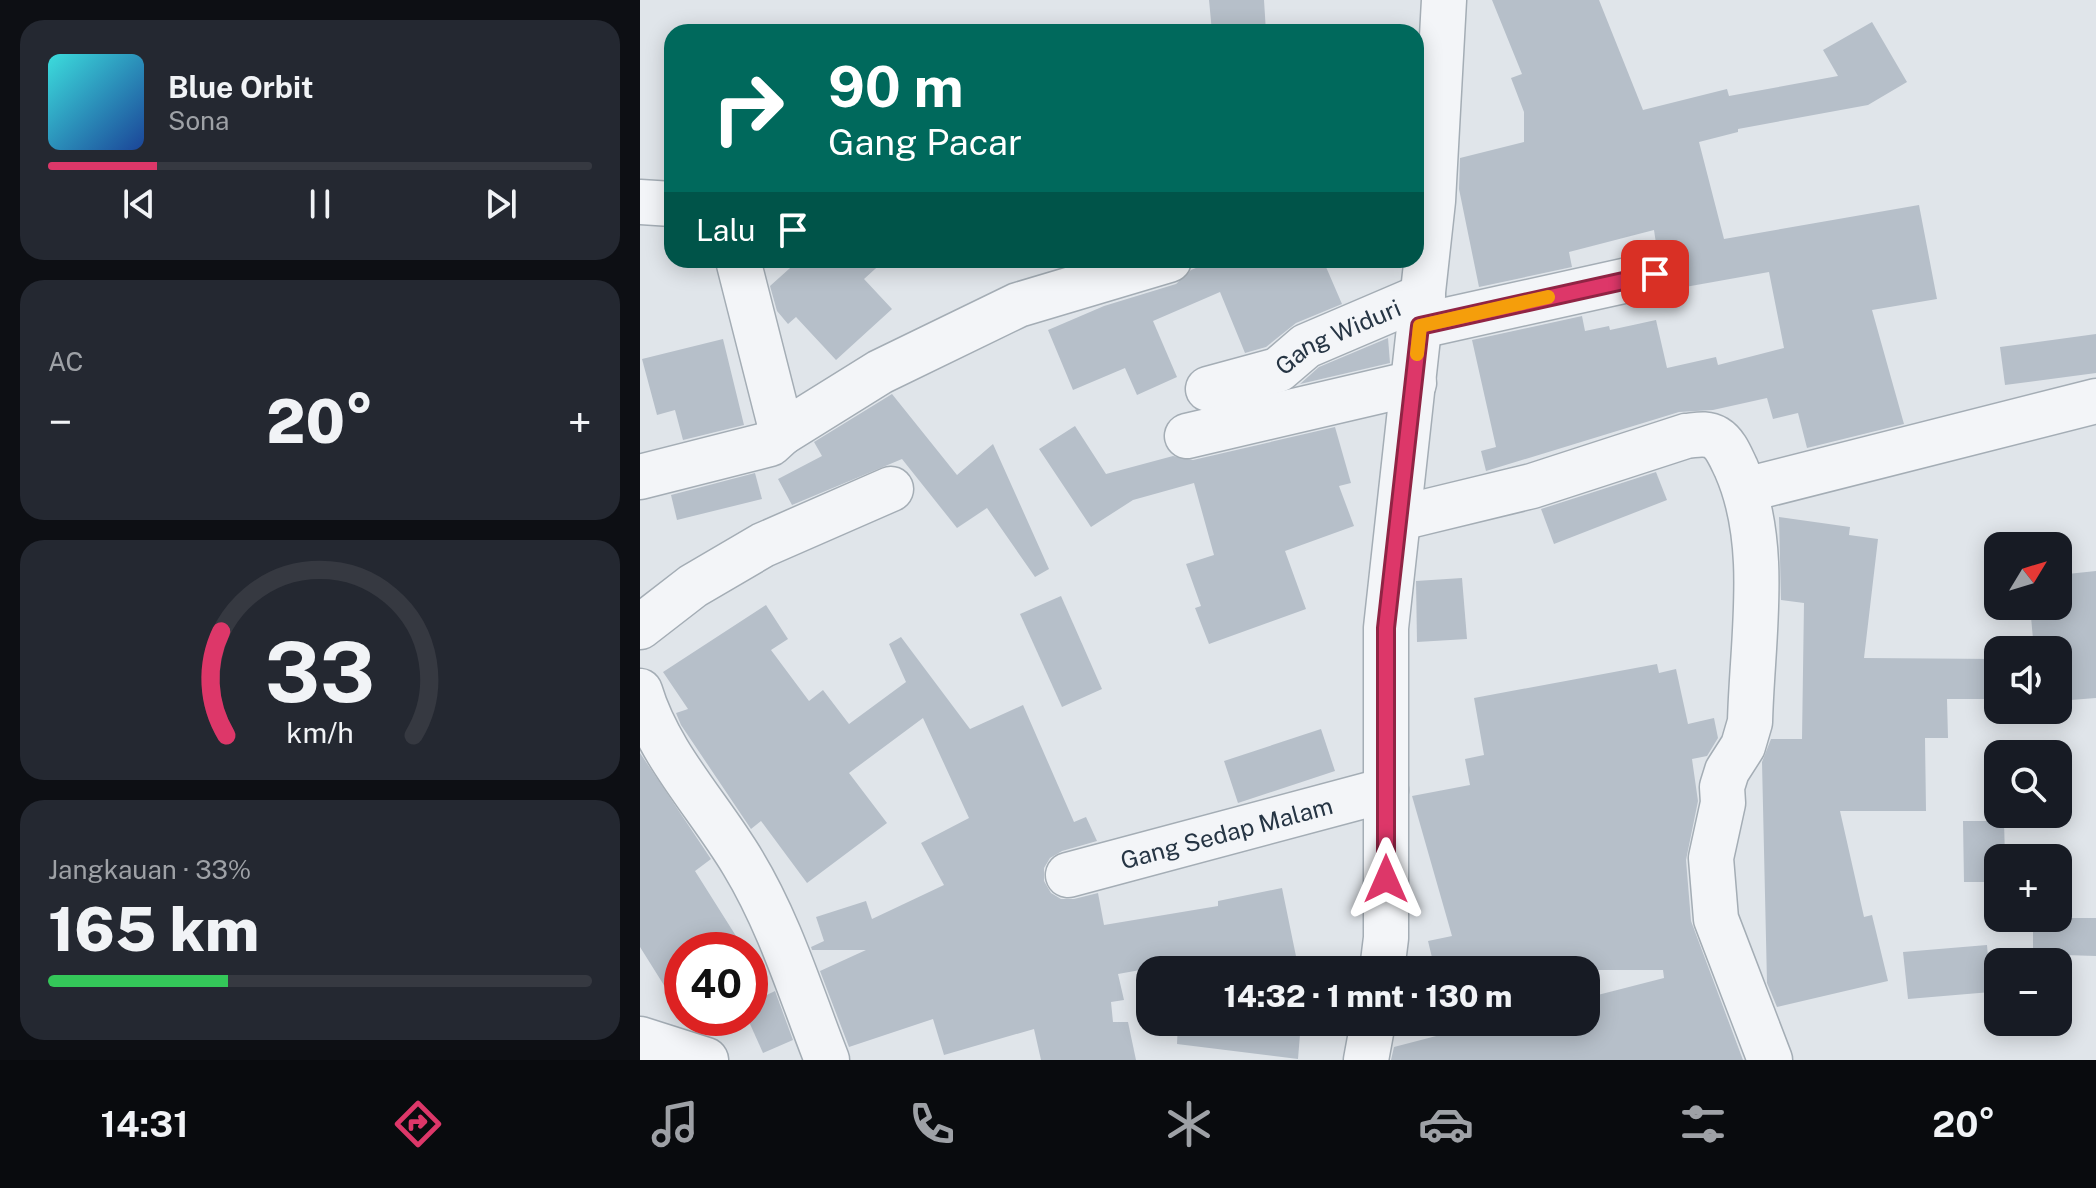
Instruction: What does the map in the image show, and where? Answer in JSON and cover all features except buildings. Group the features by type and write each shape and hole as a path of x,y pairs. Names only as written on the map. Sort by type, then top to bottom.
{"street":[{"path":"1384,956 1386,628 1433,201 1444,0"},
{"path":"640,202 664,204"},
{"path":"740,268 782,433"},
{"path":"640,477 770,444 782,433 880,372 1018,305 1142,268"},
{"name":"Gang Widuri","path":"1208,389 1278,370 1306,346 1421,311 1655,274"},
{"path":"1187,436 1414,383"},
{"path":"1745,490 2096,401"},
{"path":"1400,518 1532,486 1686,436 1705,433 1718,438 1729,452 1745,490 1756,544 1750,722 1743,746 1727,771 1722,787 1723,803 1711,858 1716,919 1770,1060"},
{"path":"640,627 693,586 763,545 891,489"},
{"path":"640,691 658,735 745,866 770,914 827,1060"},
{"name":"Gang Sedap Malam","path":"1068,875 1386,790"},
{"path":"1366,1060 1370,1036"},
{"path":"640,1039 706,1060"}],"slow traffic":[{"path":"1417,354 1420,326 1548,297"}],"route":[{"path":"1386,879 1386,628 1420,326 1655,274"}]}
